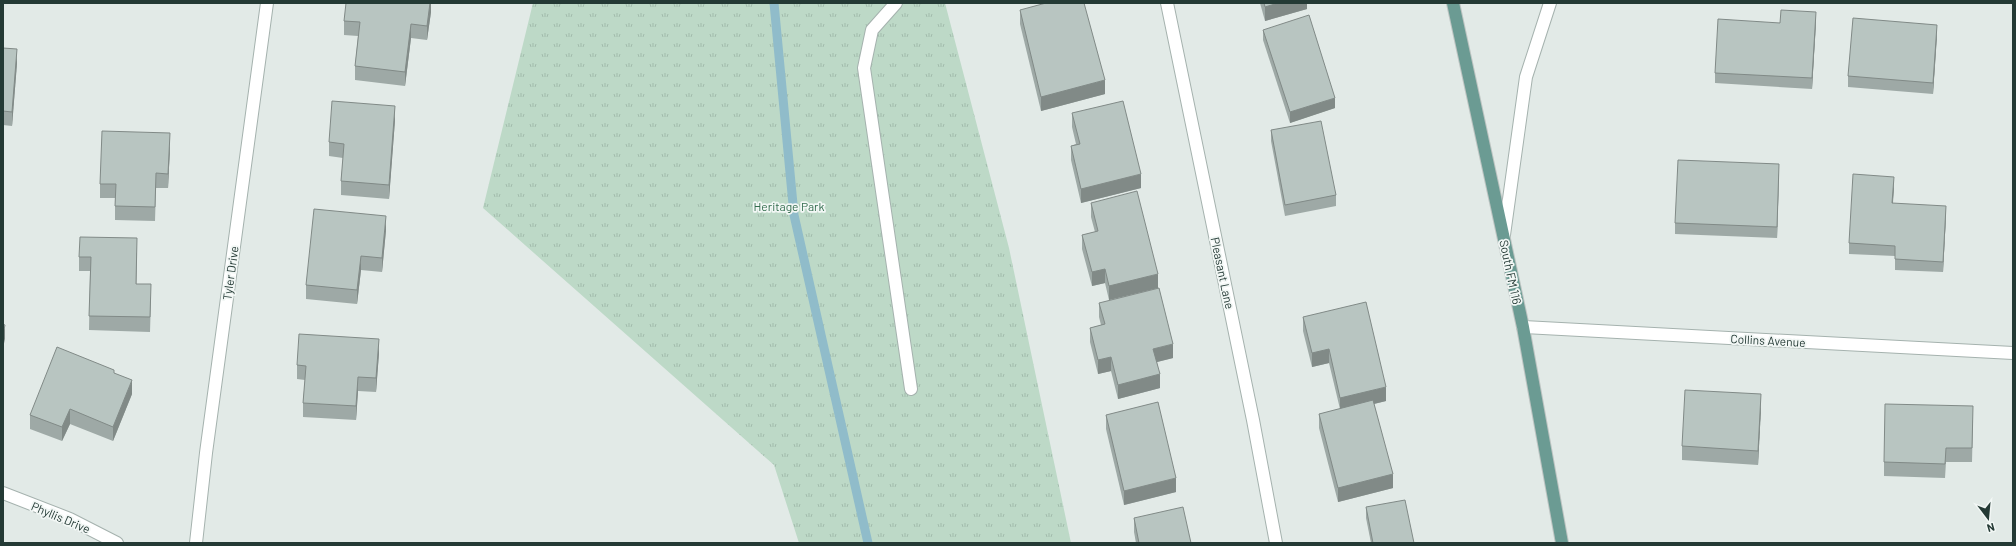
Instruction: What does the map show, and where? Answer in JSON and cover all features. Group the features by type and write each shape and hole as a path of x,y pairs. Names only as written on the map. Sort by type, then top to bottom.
{"main road":[{"name":"South FM 116","path":"1454,3 1523,327 1562,543"}],"street":[{"name":"Tyler Drive","path":"196,543 206,453 266,3"},
{"path":"896,3 872,30 864,68 912,388"},
{"name":"Pleasant Lane","path":"1167,3 1253,420 1276,543"},
{"path":"1503,238 1526,77 1550,3"},
{"name":"Collins Avenue","path":"1523,327 2013,353"},
{"name":"Phyllis Drive","path":"3,493 70,519 117,543"}],"green space":[{"name":"Heritage Park","path":"533,3 945,3 1009,248 1071,543 799,543 774,465 483,208"}],"building":[{"path":"346,3 430,3 427,26 411,24 405,72 355,66 360,22 344,21"},
{"path":"1046,3 1084,3 1105,80 1041,97 1020,10"},
{"path":"1264,3 1278,3 1265,7"},
{"path":"1781,10 1816,12 1812,78 1715,73 1718,19 1780,23"},
{"path":"1309,15 1335,98 1290,112 1263,30"},
{"path":"1853,18 1937,25 1933,83 1848,76"},
{"path":"3,48 17,49 12,112 3,111"},
{"path":"332,101 395,106 389,185 341,181 344,144 329,142"},
{"path":"1123,101 1141,174 1081,189 1071,146 1080,144 1072,113"},
{"path":"1321,121 1336,195 1285,205 1271,130"},
{"path":"102,131 170,133 168,174 156,173 155,207 115,206 116,184 100,184"},
{"path":"1678,160 1779,164 1777,227 1675,223"},
{"path":"1853,174 1894,177 1892,203 1946,206 1943,262 1895,259 1895,246 1849,243"},
{"path":"1137,191 1158,274 1109,286 1105,269 1092,272 1082,235 1098,231 1091,203"},
{"path":"314,209 386,216 382,258 361,256 357,290 306,285"},
{"path":"80,237 137,238 136,284 151,284 150,317 89,316 91,257 79,257"},
{"path":"1159,288 1173,344 1153,349 1160,374 1118,385 1111,357 1098,360 1090,328 1105,324 1099,303"},
{"path":"1366,302 1386,387 1340,398 1329,349 1312,353 1303,317"},
{"path":"299,334 379,339 376,378 358,377 356,406 303,403 306,366 297,365"},
{"path":"57,347 114,370 114,373 132,380 113,427 70,409 62,427 30,415"},
{"path":"1685,390 1761,394 1758,451 1682,446"},
{"path":"1373,400 1393,474 1338,488 1319,414"},
{"path":"1158,402 1176,478 1124,491 1106,415"},
{"path":"1885,404 1973,406 1972,448 1946,448 1945,464 1884,462"},
{"path":"1405,500 1414,543 1373,543 1366,507"},
{"path":"1183,507 1191,543 1139,543 1134,518"}],"waterway":[{"path":"774,3 794,215 868,543"}]}
